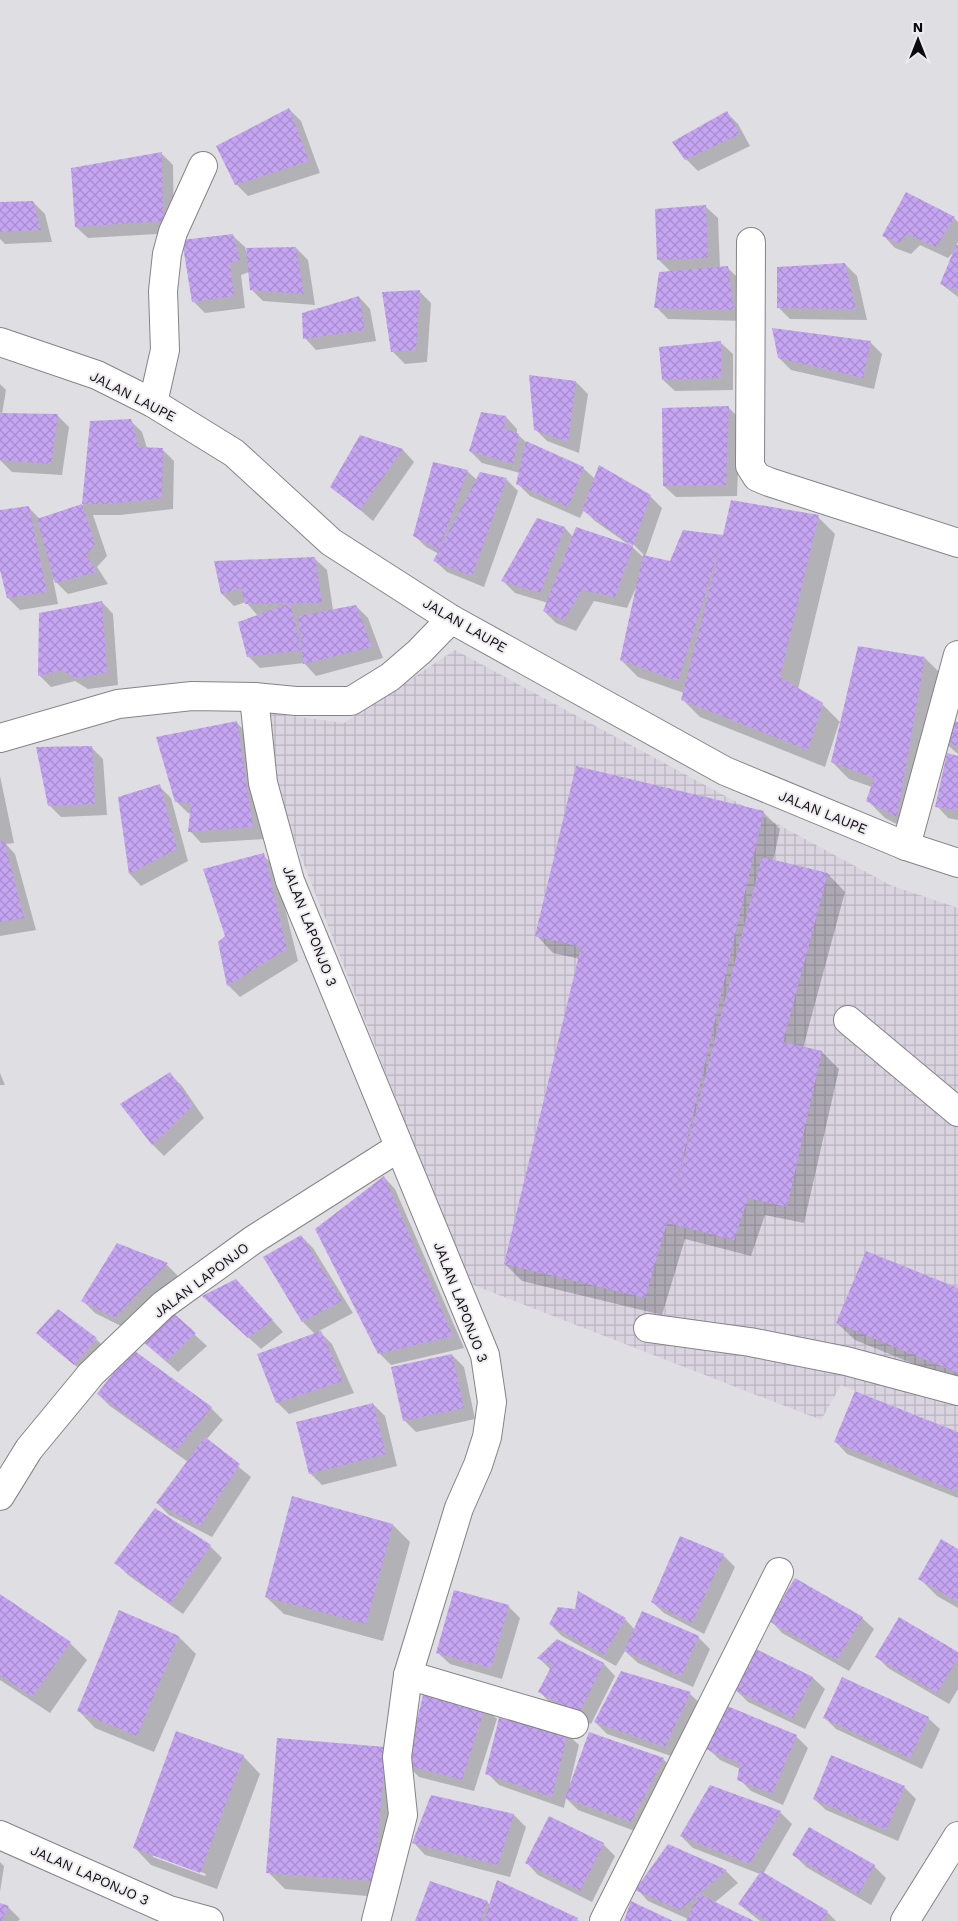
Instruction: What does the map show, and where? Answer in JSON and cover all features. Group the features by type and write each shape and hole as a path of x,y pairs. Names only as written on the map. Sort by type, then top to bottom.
{"main road":[{"path":"153,403 164,350 163,291 167,254 173,232 203,166"},
{"path":"751,242 750,466 757,477 958,543"},
{"name":"JALAN LAUPE","path":"0,342 97,375 153,403 234,453 331,542 451,619 725,772 906,846 958,863"},
{"path":"0,738 118,704 192,696 254,697 296,701 351,701 390,677 451,619"},
{"path":"906,846 958,655"},
{"name":"JALAN LAPONJO 3","path":"254,697 263,783 290,881 398,1148 485,1355 492,1402 487,1437 478,1465 460,1508 408,1675 397,1757 403,1815 376,1921"},
{"path":"848,1020 958,1112"},
{"name":"JALAN LAPONJO","path":"0,1496 29,1449 91,1374 163,1305 253,1240 398,1148"},
{"path":"648,1328 750,1342 846,1360 958,1391"},
{"path":"604,1921 779,1572"},
{"path":"408,1675 574,1724"},
{"name":"JALAN LAPONJO 3","path":"0,1835 169,1910 209,1921"},
{"path":"905,1921 957,1839"}],"shaded area":[{"path":"455,650 890,885 958,908 958,1432 841,1385 821,1420 468,1283 278,798 270,713 344,723"}],"building":[{"path":"289,108 309,161 235,185 216,146"},
{"path":"727,111 740,134 685,160 672,142"},
{"path":"162,152 163,221 75,227 71,168"},
{"path":"906,192 955,217 936,247 907,234 899,243 882,236"},
{"path":"33,201 41,230 0,232 0,202"},
{"path":"706,205 708,258 657,260 655,209"},
{"path":"233,234 240,260 230,263 234,296 192,302 182,240"},
{"path":"956,245 958,245 958,291 940,284"},
{"path":"296,247 304,294 250,290 246,248"},
{"path":"845,263 856,309 777,308 777,267"},
{"path":"728,266 734,310 654,308 659,272"},
{"path":"420,290 416,350 391,352 382,292"},
{"path":"359,296 365,330 303,339 302,313"},
{"path":"772,328 871,341 863,378 778,358"},
{"path":"721,341 721,378 662,380 659,347"},
{"path":"529,375 576,381 568,442 534,430"},
{"path":"729,406 726,485 663,486 662,408"},
{"path":"481,412 506,416 504,428 519,434 513,464 469,451"},
{"path":"0,413 58,414 51,464 0,460"},
{"path":"131,419 139,447 163,448 162,498 108,504 82,504 90,421"},
{"path":"360,435 403,449 360,510 330,487"},
{"path":"526,441 584,467 568,507 516,484"},
{"path":"433,462 468,470 439,550 413,536"},
{"path":"599,465 651,495 633,546 582,510"},
{"path":"480,472 507,478 472,576 433,561"},
{"path":"731,500 819,515 780,677 823,703 808,750 681,700 721,544 678,681 620,660 643,555 670,561 683,530 723,535"},
{"path":"82,504 95,544 86,555 97,572 55,583 37,519"},
{"path":"29,506 47,592 7,598 0,570 0,510"},
{"path":"537,518 565,527 540,593 501,581"},
{"path":"576,527 633,546 615,597 582,590 564,620 543,611"},
{"path":"315,557 322,603 245,604 241,588 221,594 214,561"},
{"path":"102,601 107,673 75,678 62,670 38,676 39,613"},
{"path":"290,603 302,650 247,657 238,622"},
{"path":"356,605 372,647 303,664 298,616"},
{"path":"858,646 925,657 897,817 866,801 874,778 831,762"},
{"path":"237,721 253,827 188,832 191,803 175,802 156,737"},
{"path":"952,721 958,722 958,746 943,742"},
{"path":"92,746 95,804 48,806 36,747"},
{"path":"947,753 958,756 958,810 935,807"},
{"path":"576,766 764,811 674,1196 762,857 828,873 783,1042 822,1051 787,1207 748,1198 734,1240 667,1223 645,1298 504,1264 581,947 535,936"},
{"path":"160,784 177,849 129,874 118,797"},
{"path":"4,840 24,918 0,922 0,842"},
{"path":"264,853 287,949 227,986 218,942 225,936 203,869"},
{"path":"170,1072 193,1106 152,1145 120,1104"},
{"path":"384,1176 453,1336 378,1354 315,1229"},
{"path":"301,1235 342,1301 302,1322 263,1257"},
{"path":"117,1243 168,1263 115,1318 81,1301"},
{"path":"866,1251 958,1288 958,1373 836,1323"},
{"path":"236,1279 273,1320 248,1338 202,1296"},
{"path":"58,1309 97,1338 74,1365 36,1333"},
{"path":"171,1311 196,1333 166,1361 142,1341"},
{"path":"321,1331 343,1381 276,1403 257,1354"},
{"path":"132,1349 212,1407 176,1451 97,1394"},
{"path":"452,1354 464,1408 403,1421 391,1367"},
{"path":"855,1391 958,1432 958,1484 955,1491 834,1442"},
{"path":"373,1403 386,1454 309,1474 296,1422"},
{"path":"205,1437 240,1464 200,1526 156,1503"},
{"path":"292,1496 393,1524 366,1624 265,1597"},
{"path":"155,1508 211,1545 170,1604 114,1563"},
{"path":"680,1536 724,1554 692,1623 651,1602"},
{"path":"941,1539 958,1549 958,1602 918,1579"},
{"path":"795,1578 863,1617 837,1660 769,1621"},
{"path":"454,1590 509,1605 491,1668 436,1653"},
{"path":"578,1591 626,1618 604,1655 549,1624 558,1607 575,1609"},
{"path":"0,1594 71,1642 32,1697 0,1675"},
{"path":"119,1610 179,1636 137,1736 77,1711"},
{"path":"642,1611 699,1636 681,1676 624,1651"},
{"path":"899,1617 958,1652 958,1658 937,1693 875,1657"},
{"path":"557,1639 604,1663 579,1713 538,1692 552,1665 537,1658"},
{"path":"754,1648 813,1677 793,1718 734,1690"},
{"path":"621,1671 691,1692 665,1747 594,1722"},
{"path":"842,1677 929,1717 910,1758 823,1718"},
{"path":"424,1691 485,1707 462,1780 406,1765"},
{"path":"725,1705 797,1735 772,1794 737,1780 740,1763 706,1749"},
{"path":"499,1718 568,1732 552,1797 485,1774"},
{"path":"176,1731 244,1755 200,1873 133,1848"},
{"path":"589,1732 664,1758 631,1822 565,1798"},
{"path":"277,1738 386,1747 374,1881 266,1873"},
{"path":"831,1755 905,1786 886,1830 813,1799"},
{"path":"710,1785 781,1811 750,1864 680,1836"},
{"path":"431,1795 514,1814 498,1865 412,1843"},
{"path":"549,1816 604,1843 580,1891 525,1863"},
{"path":"809,1827 875,1865 858,1894 792,1855"},
{"path":"668,1844 727,1870 680,1910 635,1890"},
{"path":"761,1871 828,1911 823,1921 767,1921 738,1904"},
{"path":"497,1880 578,1918 577,1921 484,1921"},
{"path":"430,1881 488,1901 481,1921 415,1921"},
{"path":"699,1894 754,1921 686,1921"},
{"path":"631,1901 673,1921 624,1921"},
{"path":"0,1903 9,1906 1,1921 0,1921"}]}
